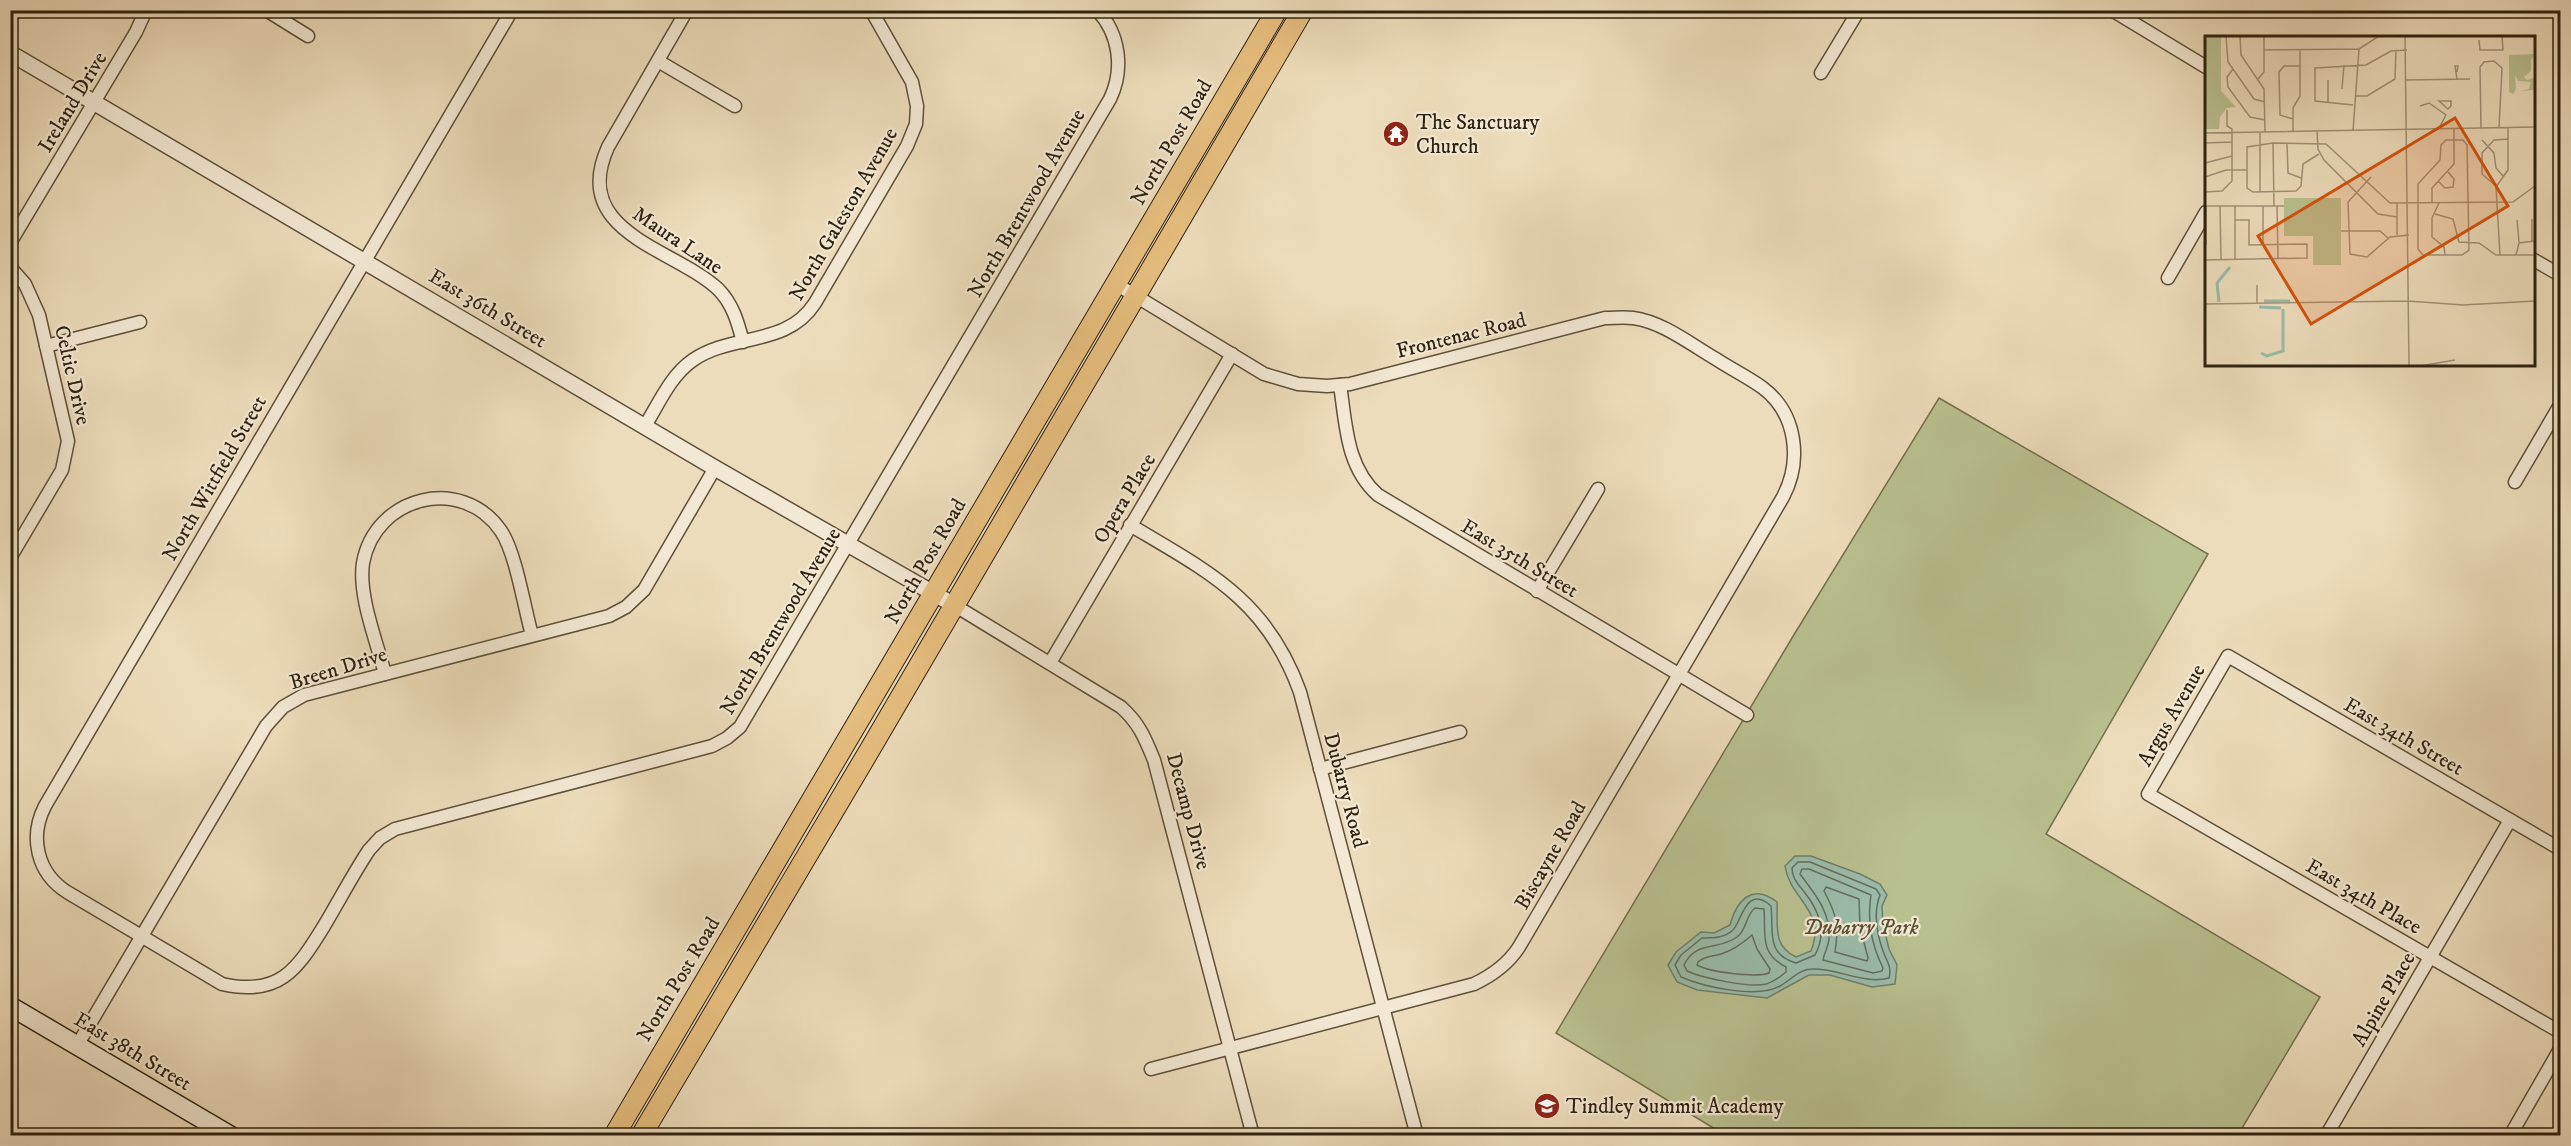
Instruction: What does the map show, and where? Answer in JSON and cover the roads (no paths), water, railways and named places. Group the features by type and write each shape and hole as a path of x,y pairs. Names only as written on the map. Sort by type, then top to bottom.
{"main road":[{"name":"North Post Road","path":"640,1136 944,599 1116,284 1277,10"},
{"name":"North Post Road","path":"614,1136 944,599 1136,295 1303,10"},
{"name":"East 38th Street","path":"10,1006 78,1044 224,1134"}],"street":[{"name":"Ireland Drive","path":"10,243 136,32 146,10"},
{"path":"266,10 308,36"},
{"name":"North Wittfield Street","path":"142,936 53,882 39,857 37,839 40,816 364,259 512,10"},
{"name":"Maura Lane","path":"687,10 605,152 600,172 603,199 617,223 629,234 719,291 736,315 743,342"},
{"name":"North Galeston Avenue","path":"645,426 673,379 684,366 712,350 781,332 800,321 808,313 912,136 917,112 914,88 871,10"},
{"name":"North Brentwood Avenue","path":"142,936 222,984 251,988 268,985 283,978 301,963 366,855 376,842 390,831 717,744 736,731 747,718 1110,99 1119,66 1115,43 1106,22 1097,10"},
{"path":"1821,73 1859,10"},
{"path":"2112,10 2205,66"},
{"name":"East 36th Street","path":"10,53 364,259 715,468 944,599"},
{"path":"658,62 735,106"},
{"path":"2168,278 2205,214"},
{"path":"2535,261 2560,275"},
{"name":"Celtic Drive","path":"10,267 30,294 39,315 67,429 67,453 60,475 10,558"},
{"name":"Frontenac Road","path":"1116,284 1254,369 1281,380 1310,385 1340,385 1605,318 1634,318 1662,327 1762,388 1783,410 1793,438"},
{"path":"46,346 140,322"},
{"name":"Opera Place","path":"1050,663 1232,354"},
{"name":"East 35th Street","path":"1340,385 1350,452 1362,478 1373,491 1387,502 1747,715"},
{"path":"2515,482 2560,405"},
{"name":"Biscayne Road","path":"1151,1069 1474,984 1490,976 1508,961 1519,947 1784,497 1794,469 1793,438"},
{"name":"Breen Drive","path":"78,1044 272,718 287,704 300,697 609,615 634,601 646,586 715,468"},
{"path":"1537,591 1598,489"},
{"path":"385,674 364,592 363,564 370,542 382,523 400,508 421,500 447,497 467,502 482,510 495,524 508,546 532,635"},
{"name":"Dubarry Road","path":"1130,525 1213,574 1244,600 1266,625 1294,675 1417,1136"},
{"name":"Decamp Drive","path":"944,599 1121,707 1134,718 1149,744 1253,1136"},
{"name":"Argus Avenue","path":"2148,794 2228,656"},
{"name":"East 34th Street","path":"2228,656 2560,849"},
{"path":"1320,769 1460,732"},
{"name":"East 34th Place","path":"2148,794 2560,1032"},
{"name":"Alpine Place","path":"2326,1136 2510,820"},
{"path":"2510,1136 2560,1049"}],"water":[{"path":"1795,856 1811,856 1880,884 1887,895 1882,906 1883,925 1889,949 1897,965 1895,984 1872,987 1830,975 1809,975 1767,998 1697,990 1677,982 1668,965 1676,952 1701,932 1714,933 1730,925 1741,902 1753,894 1760,894 1777,902 1778,934 1783,947 1788,952 1796,957 1811,951 1815,937 1811,915 1793,888 1785,866"}],"place":[{"name":"The Sanctuary Church","path":"1396,134"},
{"name":"Tindley Summit Academy","path":"1547,1106"}],"park label":[{"name":"Dubarry Park","path":"1861,927"}]}
